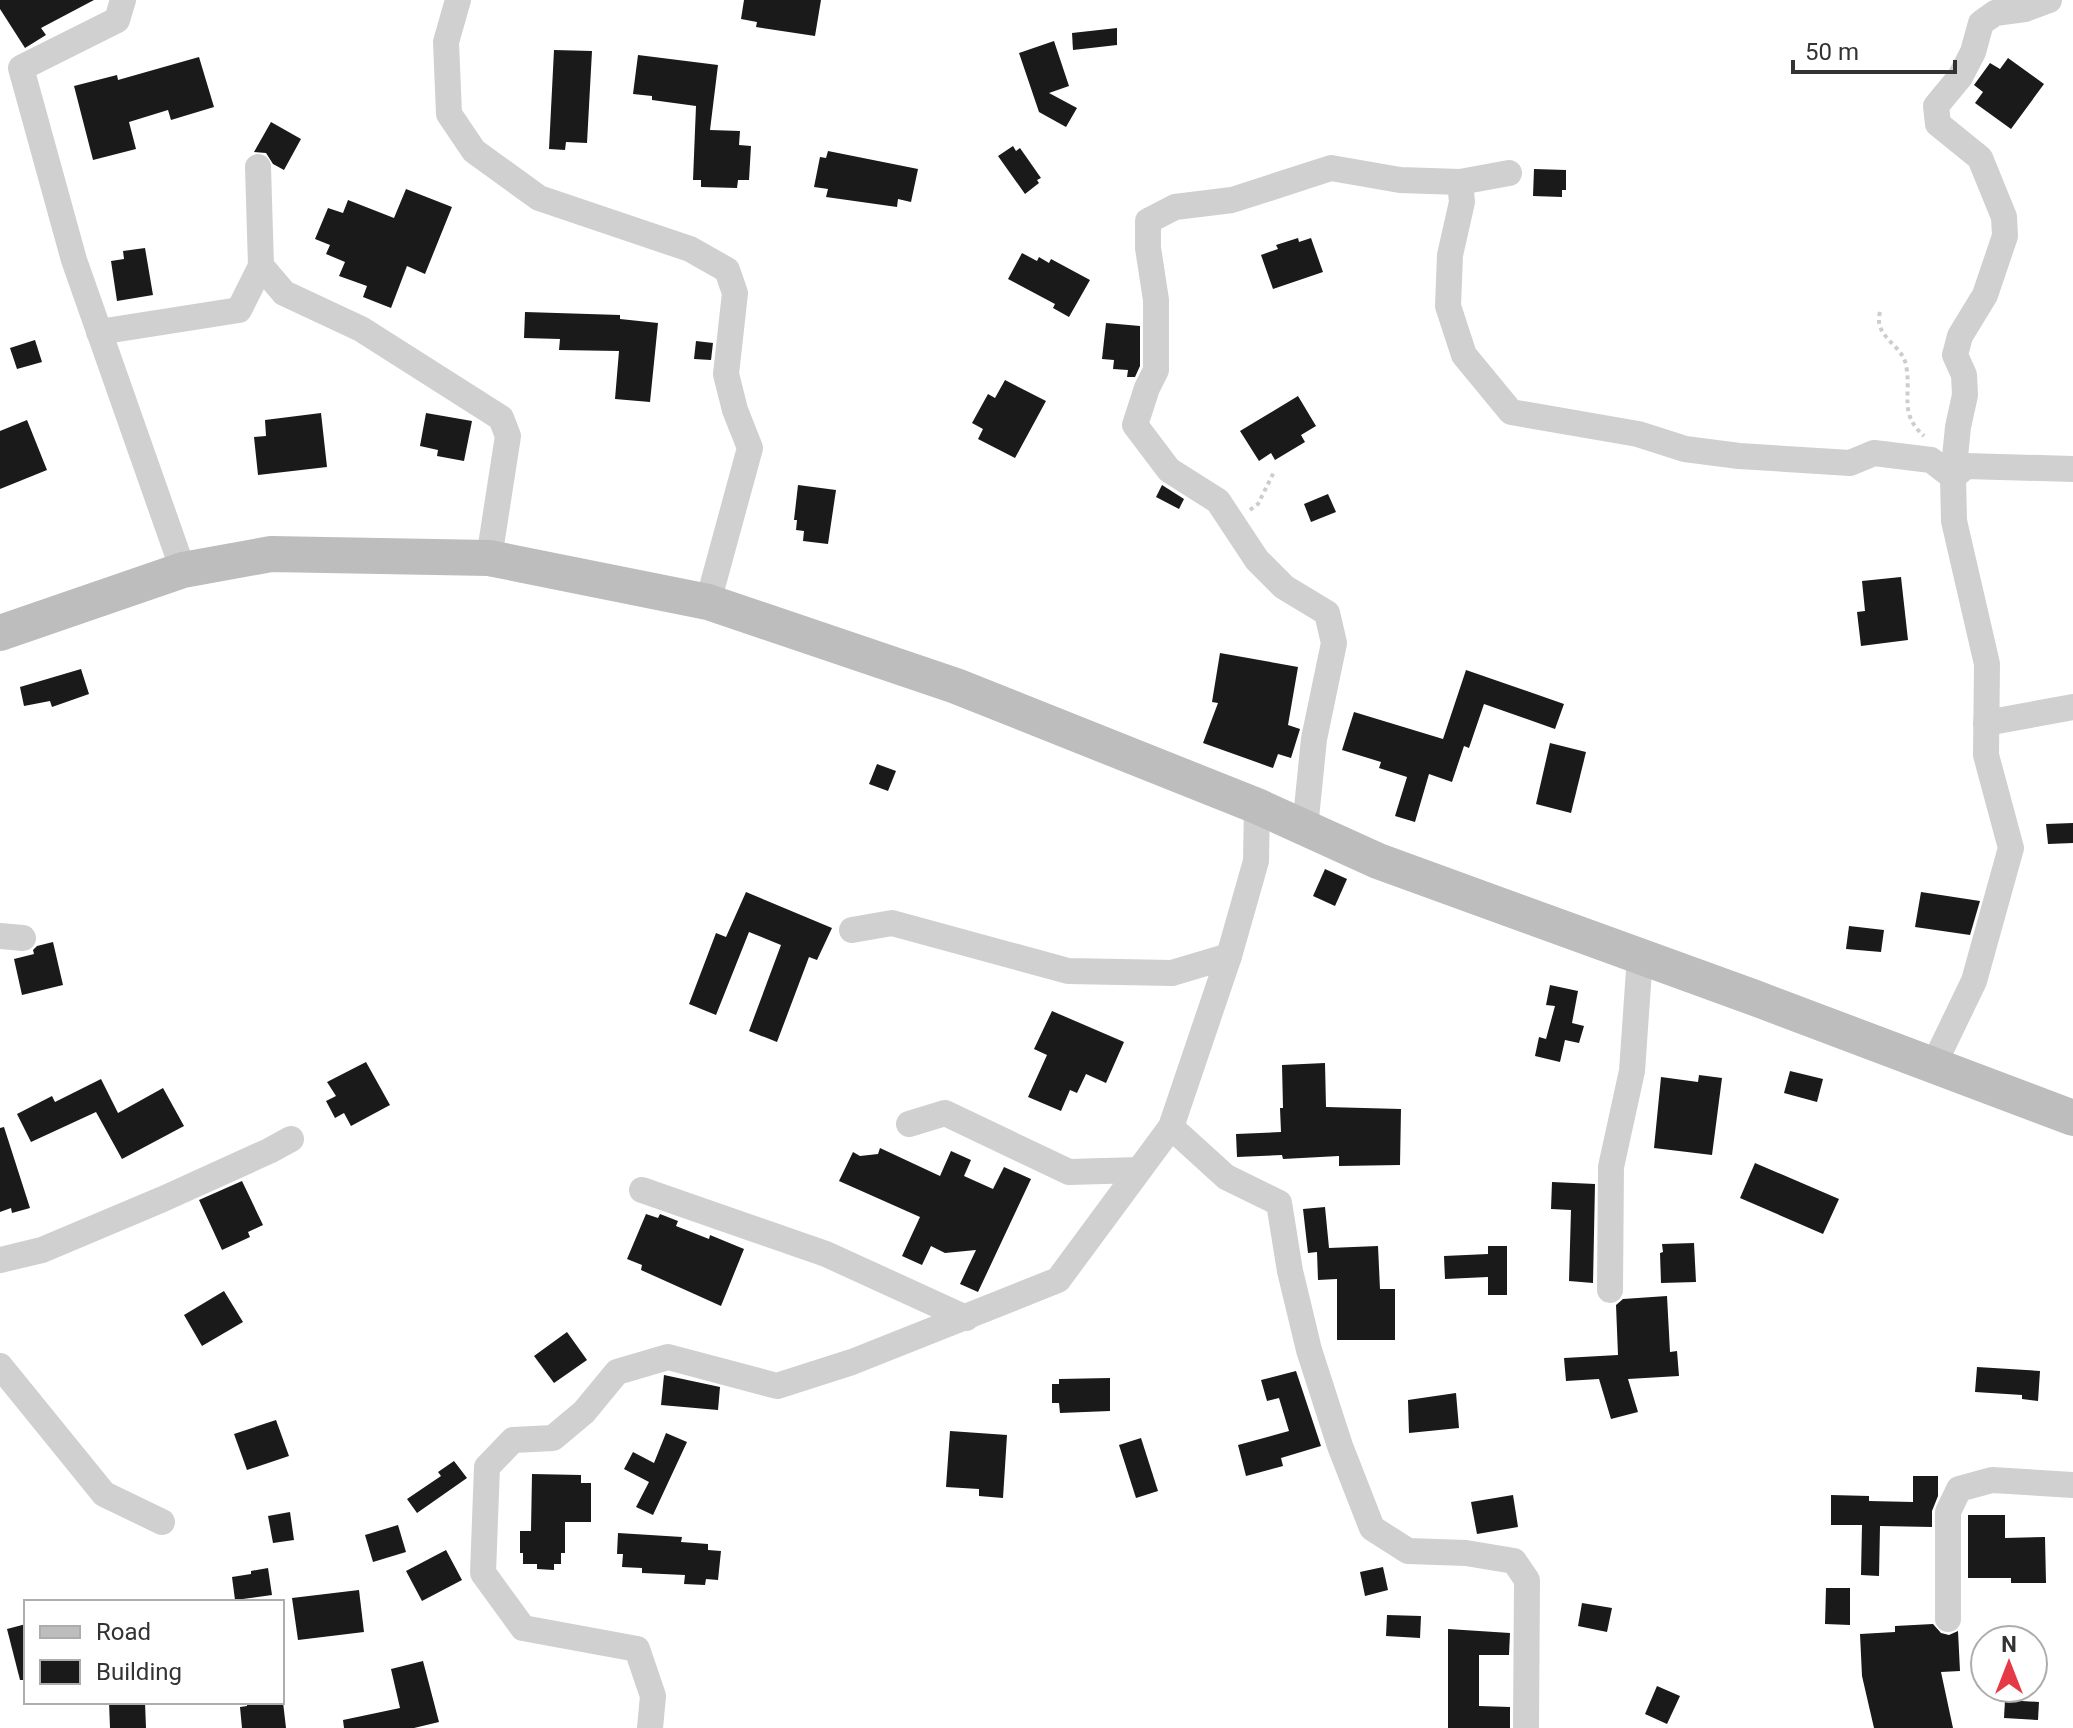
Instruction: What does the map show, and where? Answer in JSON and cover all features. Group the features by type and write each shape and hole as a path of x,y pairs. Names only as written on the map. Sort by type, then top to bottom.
{"street":[{"path":"123,0 117,20 21,68 74,260 183,570"},
{"path":"458,0 446,42 449,114 474,151 539,198 690,249 727,270 735,293 726,374 735,410 750,448 708,602"},
{"path":"1934,1064 1974,981 2011,848 1986,755 1987,664 1944,470 1965,395 1964,375 1955,355 1960,336 1985,295 2005,236 2004,217 1980,158 1938,124 1936,106 1960,77 1973,52 1981,23 1995,13 2025,9 2049,0"},
{"path":"99,332 239,310 261,266 258,167"},
{"path":"1305,828 1314,739 1334,643 1327,613 1284,587 1257,560 1218,501 1169,470 1135,425 1156,370 1156,300 1148,248 1148,221 1175,207 1232,200 1331,168 1400,180 1460,182 1509,173"},
{"path":"1460,182 1462,202 1450,255 1448,306 1464,355 1511,412 1638,434 1685,449 1739,456 1850,463 1874,453 1931,460 1944,470 1966,466 2073,469"},
{"path":"261,266 284,293 361,329 501,418 508,436 489,558"},
{"path":"0,633 183,570 271,554 489,558 708,602 956,686 1257,806 1378,861 1934,1064 2073,1118"},
{"path":"1986,723 2073,707"},
{"path":"650,1728 653,1696 637,1649 523,1628 483,1573 487,1467 513,1440 553,1438 584,1412 617,1372 668,1357 777,1386 852,1362 1058,1280 1171,1127 1229,956 1256,861 1257,806"},
{"path":"852,930 892,923 1068,971 1172,973 1229,956"},
{"path":"1610,1290 1611,1167 1632,1071 1640,956"},
{"path":"909,1124 945,1113 1069,1172 1139,1170"},
{"path":"1171,1127 1226,1177 1279,1203 1290,1271 1309,1350 1340,1446 1372,1528 1408,1551 1466,1553 1514,1561 1527,1580 1526,1728"},
{"path":"0,1260 42,1250 163,1199 291,1139"},
{"path":"642,1190 826,1254 966,1318"},
{"path":"0,1366 104,1494 162,1522"},
{"path":"1948,1619 1948,1512 1959,1489 1992,1480 2073,1485"}],"path":[{"path":"1880,312 1878,319 1886,340 1901,352 1906,365 1907,409 1911,425 1930,442 1944,470"},
{"path":"1233,524 1258,504 1275,470"}],"building":[{"path":"0,0 94,0 41,28 46,35 25,48 0,9"},
{"path":"744,0 821,0 815,36 756,27 757,22 741,19"},
{"path":"1117,28 1117,45 1073,50 1072,33"},
{"path":"1054,41 1069,86 1049,93 1077,108 1066,127 1039,112 1019,53"},
{"path":"554,50 592,51 587,143 566,142 565,150 549,149"},
{"path":"638,55 718,65 710,130 740,131 739,145 751,146 749,180 738,180 737,188 701,187 701,180 693,180 696,106 633,94"},
{"path":"199,57 214,107 171,120 168,110 129,122 136,149 93,160 74,86 117,75 118,80"},
{"path":"2008,58 2044,84 2011,129 1975,103 1983,92 1974,85 1990,63 2000,69"},
{"path":"271,122 301,139 284,170 273,164 266,153 254,152"},
{"path":"1013,146 1016,151 1020,148 1041,178 1025,194 998,156"},
{"path":"828,151 918,169 911,202 898,199 897,207 826,197 828,189 814,187 820,157 826,158"},
{"path":"1534,169 1566,170 1566,190 1562,190 1562,197 1533,196"},
{"path":"406,189 452,207 425,274 407,266 391,308 363,297 367,286 339,276 345,262 326,254 330,245 315,239 328,208 343,213 348,200 394,218"},
{"path":"1298,238 1299,242 1311,238 1323,272 1273,289 1261,255 1278,249 1276,245"},
{"path":"145,248 153,295 117,301 111,261 124,259 123,251"},
{"path":"1022,253 1037,261 1039,257 1049,263 1051,259 1090,280 1069,317 1053,308 1055,304 1008,279"},
{"path":"525,312 620,315 620,319 658,323 650,402 615,399 619,351 559,350 560,339 524,338"},
{"path":"1106,323 1140,326 1140,366 1135,377 1127,377 1128,370 1113,369 1114,360 1102,359"},
{"path":"35,340 42,362 17,369 10,348"},
{"path":"696,341 713,343 711,360 694,359"},
{"path":"1005,380 1046,401 1015,458 978,439 983,429 972,423 988,394 995,398"},
{"path":"1298,396 1316,426 1301,435 1305,442 1275,460 1271,453 1259,461 1240,431"},
{"path":"321,413 327,467 258,475 254,437 266,436 265,420"},
{"path":"426,413 472,421 464,461 437,456 438,450 420,446"},
{"path":"27,420 47,470 0,489 0,431"},
{"path":"798,485 836,490 828,544 803,541 804,531 796,530 797,520 794,520"},
{"path":"1162,485 1184,499 1179,509 1156,497"},
{"path":"1328,494 1336,512 1311,522 1304,504"},
{"path":"1901,577 1908,640 1861,646 1857,612 1865,611 1862,581"},
{"path":"1220,653 1298,667 1288,725 1300,729 1291,758 1278,754 1273,768 1203,743 1218,703 1212,702"},
{"path":"81,669 89,694 52,707 50,701 24,706 20,687"},
{"path":"1466,670 1564,704 1555,729 1484,704 1469,748 1464,746 1452,782 1429,774 1415,822 1395,816 1407,777 1379,768 1381,762 1342,750 1354,712 1443,739"},
{"path":"1550,743 1586,752 1571,813 1536,804"},
{"path":"877,764 896,771 888,791 869,784"},
{"path":"2073,823 2073,843 2048,844 2046,824"},
{"path":"1325,869 1347,879 1335,906 1313,896"},
{"path":"746,892 832,928 817,960 809,957 777,1042 749,1031 781,945 749,932 716,1015 689,1004 716,933 726,937"},
{"path":"1921,892 1980,901 1970,935 1915,927"},
{"path":"1849,926 1884,930 1881,952 1846,949"},
{"path":"53,942 63,985 22,995 14,959 34,954 37,946"},
{"path":"1550,985 1578,991 1572,1023 1584,1026 1579,1043 1565,1040 1560,1062 1535,1056 1539,1037 1546,1039 1555,1006 1546,1005"},
{"path":"1052,1011 1124,1042 1106,1083 1086,1074 1077,1093 1070,1090 1061,1111 1028,1097 1047,1055 1034,1049"},
{"path":"366,1062 390,1105 351,1126 344,1113 335,1118 326,1101 336,1096 327,1082"},
{"path":"1325,1063 1326,1107 1401,1109 1400,1165 1339,1166 1339,1156 1283,1159 1282,1155 1237,1157 1236,1134 1281,1132 1282,1065"},
{"path":"1790,1071 1823,1079 1817,1102 1784,1093"},
{"path":"1699,1075 1722,1078 1712,1155 1654,1148 1661,1077 1698,1082"},
{"path":"101,1079 118,1113 163,1088 184,1126 122,1159 96,1112 31,1142 17,1114 52,1096 55,1102"},
{"path":"4,1127 30,1208 12,1213 11,1208 0,1212 0,1128"},
{"path":"880,1148 940,1176 951,1151 971,1160 964,1176 993,1189 1004,1167 1031,1179 978,1292 960,1284 976,1250 945,1253 931,1246 922,1265 902,1256 920,1217 839,1181 853,1152 860,1156 878,1154"},
{"path":"1755,1163 1839,1199 1823,1234 1740,1198"},
{"path":"242,1181 263,1225 248,1232 250,1237 222,1250 199,1200"},
{"path":"1552,1182 1595,1184 1593,1283 1569,1281 1571,1210 1551,1209"},
{"path":"1325,1207 1329,1248 1378,1246 1380,1289 1395,1289 1395,1340 1337,1340 1337,1279 1318,1280 1317,1252 1308,1253 1303,1209"},
{"path":"646,1214 658,1218 660,1214 678,1221 676,1226 744,1249 721,1306 641,1270 642,1265 627,1259"},
{"path":"1694,1243 1696,1282 1661,1283 1662,1244"},
{"path":"1488,1246 1507,1246 1507,1295 1488,1295 1488,1277 1445,1279 1444,1256 1488,1254"},
{"path":"224,1291 243,1322 202,1346 184,1315"},
{"path":"1667,1296 1670,1352 1677,1351 1679,1376 1628,1379 1638,1412 1611,1419 1599,1379 1566,1381 1564,1358 1618,1355 1616,1305 1623,1299"},
{"path":"567,1332 587,1360 554,1383 534,1356"},
{"path":"1977,1367 2040,1371 2038,1401 2022,1399 2022,1395 1975,1392"},
{"path":"1296,1371 1321,1446 1281,1458 1283,1466 1246,1476 1238,1445 1289,1431 1279,1398 1267,1401 1261,1380"},
{"path":"664,1375 720,1387 718,1410 661,1405"},
{"path":"1110,1378 1110,1411 1060,1413 1059,1403 1052,1403 1052,1384 1059,1384 1059,1379"},
{"path":"1456,1393 1459,1428 1409,1433 1408,1400"},
{"path":"276,1420 289,1456 247,1470 234,1434"},
{"path":"950,1431 1007,1435 1003,1498 979,1496 979,1489 946,1487"},
{"path":"666,1433 687,1442 653,1515 636,1507 649,1482 624,1469 633,1452 654,1463"},
{"path":"1141,1438 1158,1491 1136,1498 1119,1445"},
{"path":"454,1461 467,1478 417,1513 407,1499 441,1476 438,1472"},
{"path":"532,1474 581,1475 581,1483 591,1483 591,1522 565,1522 565,1553 561,1553 561,1564 554,1564 554,1570 537,1569 537,1564 523,1564 523,1553 520,1553 520,1531 531,1531"},
{"path":"1913,1476 1938,1476 1932,1527 1880,1526 1879,1576 1861,1575 1862,1525 1831,1525 1831,1495 1869,1496 1869,1501 1913,1502"},
{"path":"1513,1495 1518,1527 1477,1534 1471,1502"},
{"path":"290,1512 294,1540 273,1543 268,1516"},
{"path":"1968,1515 2005,1515 2005,1538 2045,1537 2046,1583 2011,1583 2011,1578 1968,1578"},
{"path":"398,1525 406,1552 373,1562 365,1535"},
{"path":"618,1533 682,1537 681,1542 708,1544 708,1550 721,1551 718,1580 706,1579 705,1585 684,1584 685,1575 642,1573 642,1568 622,1567 623,1554 617,1554"},
{"path":"446,1550 462,1580 422,1601 406,1571"},
{"path":"1383,1567 1388,1590 1365,1596 1360,1572"},
{"path":"268,1568 272,1595 235,1600 232,1577"},
{"path":"1826,1588 1850,1588 1850,1625 1825,1624"},
{"path":"359,1590 364,1632 298,1640 292,1598"},
{"path":"1582,1603 1612,1608 1607,1632 1578,1626"},
{"path":"1387,1615 1421,1616 1420,1638 1386,1636"},
{"path":"1933,1624 1941,1633 1949,1635 1958,1631 1960,1671 1941,1672 1953,1728 1874,1728 1862,1676 1860,1634 1895,1632 1895,1626"},
{"path":"24,1625 24,1680 20,1680 7,1629"},
{"path":"1448,1629 1510,1633 1509,1655 1479,1655 1479,1706 1510,1707 1510,1728 1448,1728"},
{"path":"423,1661 439,1722 414,1728 344,1728 343,1720 400,1708 391,1669"},
{"path":"1657,1686 1680,1696 1667,1724 1645,1714"},
{"path":"109,1704 145,1704 146,1728 110,1728"},
{"path":"283,1704 286,1728 242,1728 240,1707"},
{"path":"2005,1704 2039,1704 2038,1720 2004,1718"}]}
